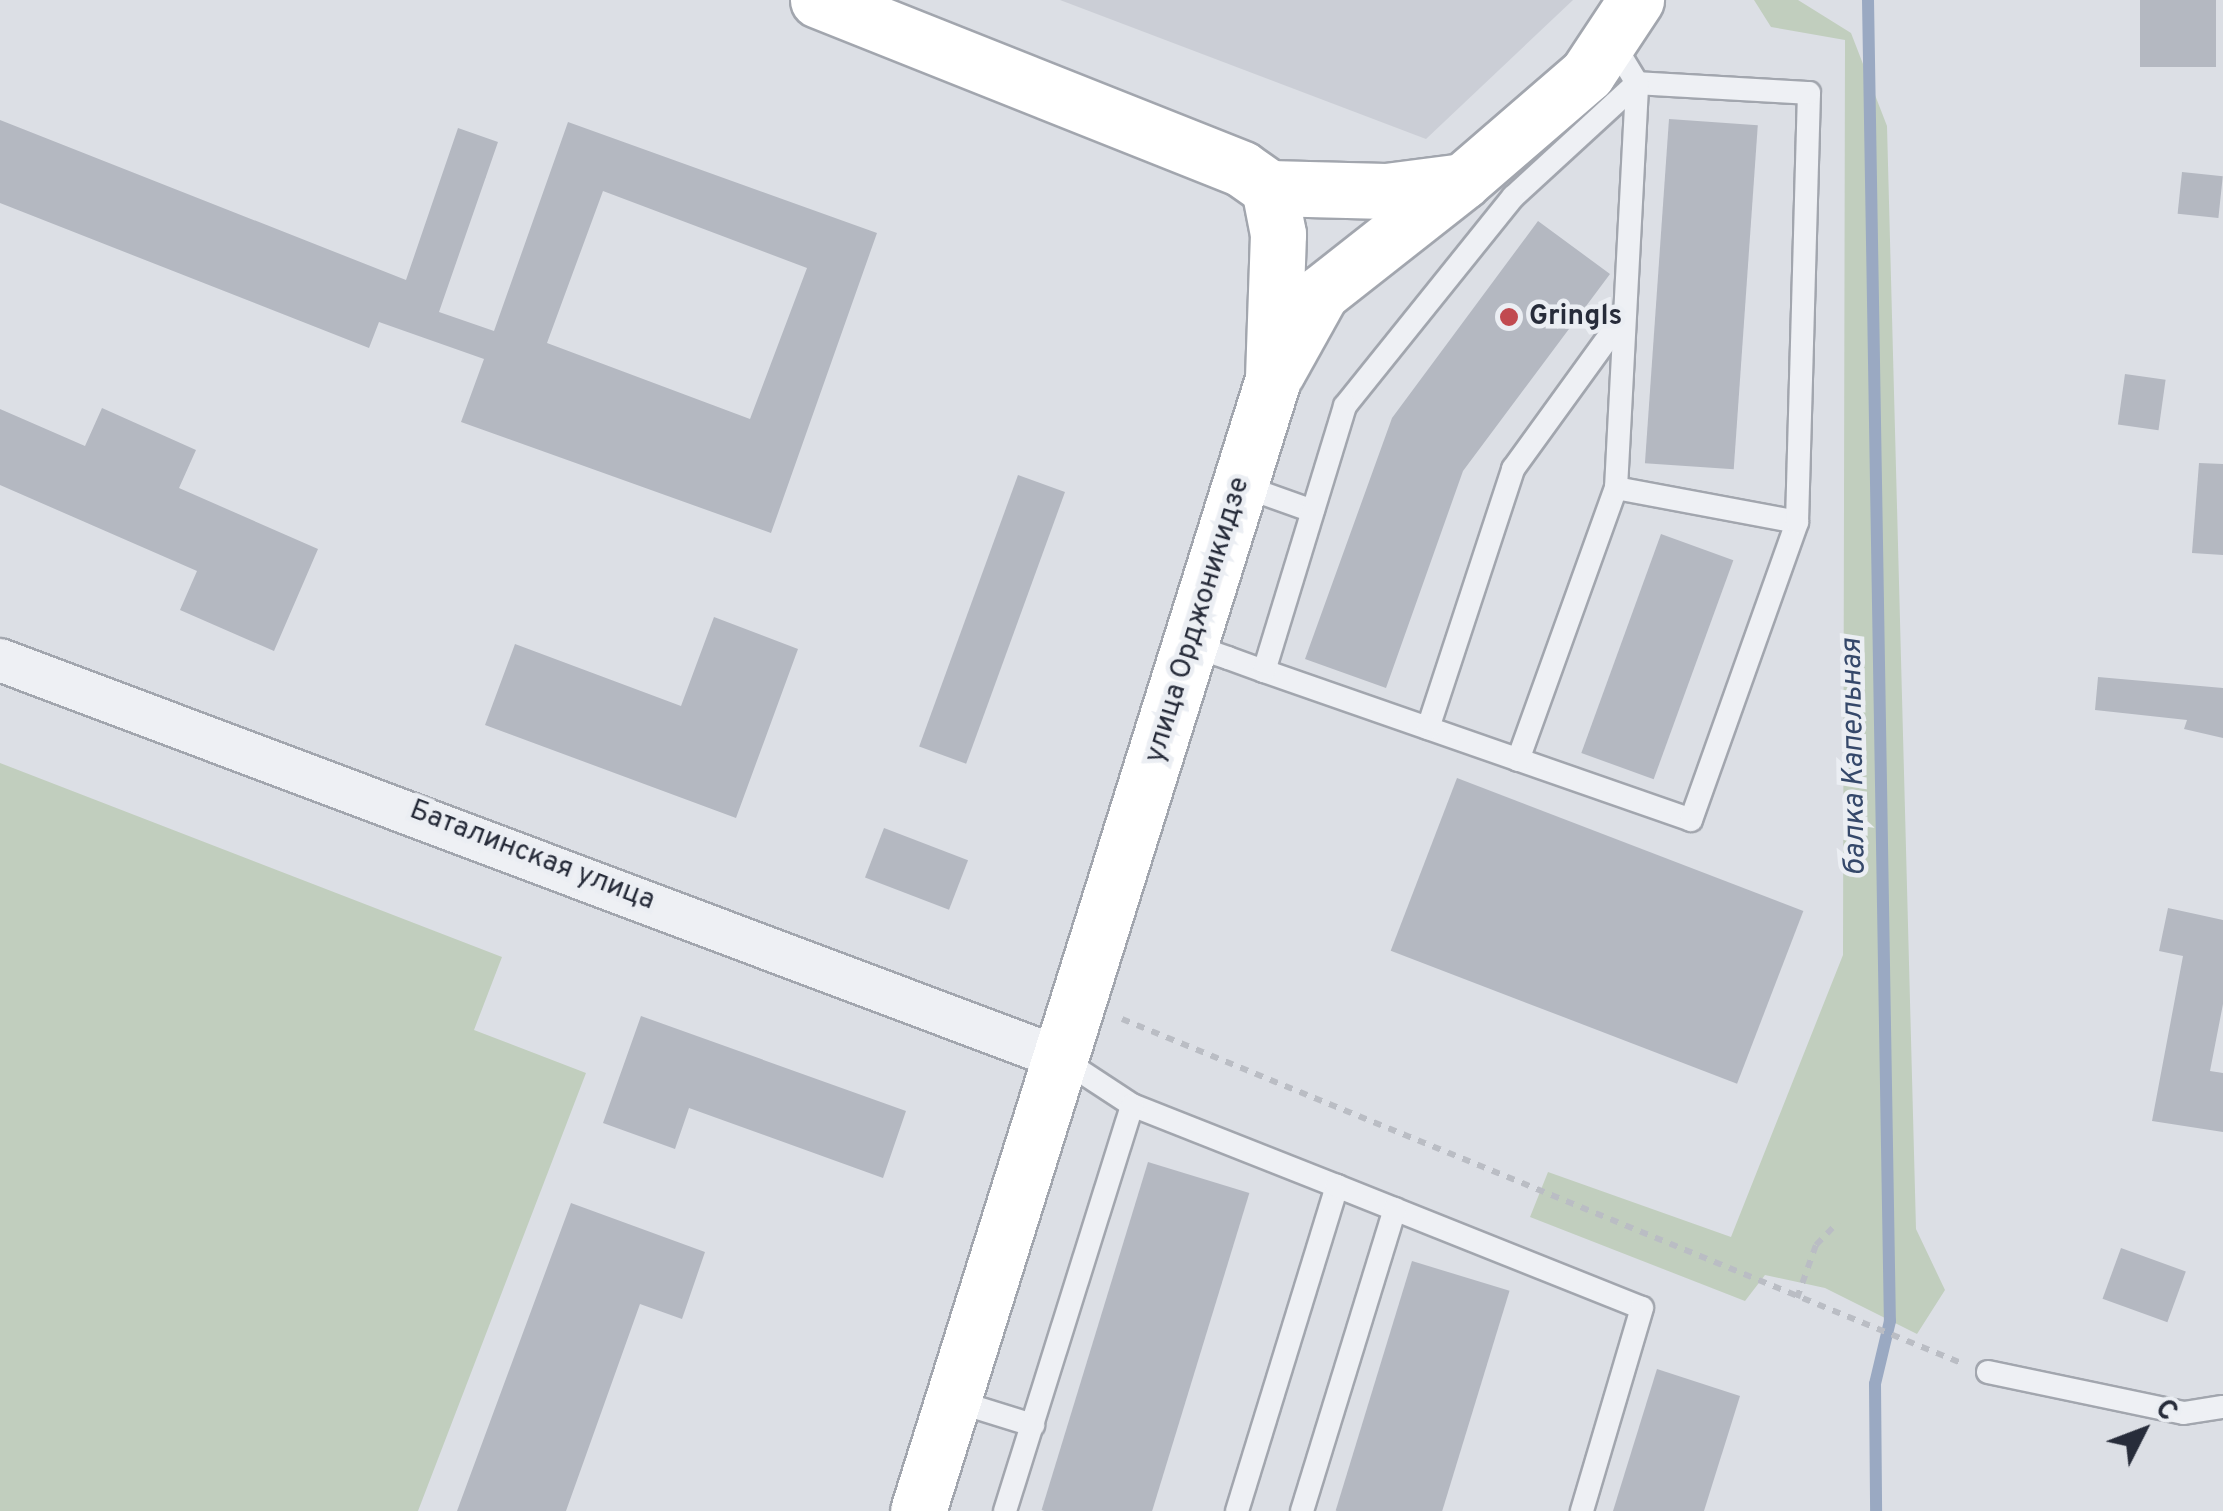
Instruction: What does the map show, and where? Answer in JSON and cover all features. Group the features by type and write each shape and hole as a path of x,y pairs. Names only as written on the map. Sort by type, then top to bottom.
{"main road":[{"path":"818,0 1227,162 1269,188 1386,191 1463,181"},
{"path":"1273,379 1322,292 1525,136 1628,41"},
{"name":"улица Орджоникидзе","path":"918,1511 1273,379 1278,234 1269,188"}],"street":[{"name":"Баталинская улица","path":"0,660 1062,1058"}],"lane":[{"path":"1518,760 1616,488 1628,41"},
{"path":"1264,671 1345,406 1512,198 1628,41"},
{"path":"1190,646 1690,820 1797,522 1809,93 1628,41"},
{"path":"1428,728 1513,469 1622,320"},
{"path":"1240,486 1313,512"},
{"path":"1616,488 1797,522"},
{"path":"1062,1058 1132,1104 1642,1308 1582,1511"},
{"path":"1004,1511 1132,1104"},
{"path":"1238,1511 1337,1186"},
{"path":"1302,1511 1395,1210"},
{"path":"1988,1372 2184,1413 2223,1407"},
{"path":"952,1400 1032,1426"}],"path":[{"path":"1078,1004 1930,1352"},
{"path":"1797,1298 1816,1244 1838,1222"}],"shaded area":[{"path":"1060,0 1573,0 1426,139"}],"green space":[{"path":"1754,0 1798,0 1851,33 1887,126 1916,1229 1945,1290 1917,1334 1825,1288 1765,1275 1745,1301 1530,1217 1548,1172 1731,1237 1843,955 1845,40 1771,27"},
{"path":"0,763 502,957 474,1030 586,1073 418,1511 0,1511"}],"building":[{"path":"2140,0 2216,0 2216,67 2140,67"},
{"path":"1669,119 1758,125 1734,469 1645,463"},
{"path":"0,120 406,280 458,128 498,142 439,312 494,331 568,122 877,233 771,533 461,422 484,359 379,322 369,348 0,203","holes":["603,191 807,268 750,419 547,343"]},
{"path":"2182,172 2223,176 2218,218 2178,214"},
{"path":"1538,221 1610,274 1463,471 1386,688 1305,659 1392,418"},
{"path":"2125,374 2166,380 2159,430 2118,425"},
{"path":"102,408 196,450 179,488 318,549 274,651 180,610 197,571 0,485 0,409 85,446"},
{"path":"2199,463 2223,464 2223,555 2192,553"},
{"path":"1018,475 1065,492 966,764 919,747"},
{"path":"1661,534 1733,560 1654,779 1581,753"},
{"path":"714,617 798,649 736,818 485,725 515,644 681,706"},
{"path":"2098,677 2223,688 2223,738 2184,729 2187,720 2095,710"},
{"path":"1457,778 1803,911 1737,1084 1391,951"},
{"path":"884,828 968,860 949,910 865,877"},
{"path":"2168,908 2223,920 2223,1004 2210,1071 2223,1073 2223,1132 2152,1121 2183,956 2159,951"},
{"path":"641,1016 906,1111 883,1178 689,1108 675,1149 603,1123"},
{"path":"1148,1162 1249,1193 1152,1511 1042,1510"},
{"path":"571,1203 705,1252 682,1319 640,1304 566,1511 457,1511"},
{"path":"2121,1248 2186,1272 2167,1322 2103,1299"},
{"path":"1412,1261 1510,1291 1442,1511 1336,1511"},
{"path":"1657,1369 1740,1396 1704,1511 1613,1511"}],"waterway":[{"name":"балка Капельная","path":"1868,0 1890,1321 1875,1384 1876,1511"}],"place":[{"name":"Gringls","path":"1509,317"}]}
